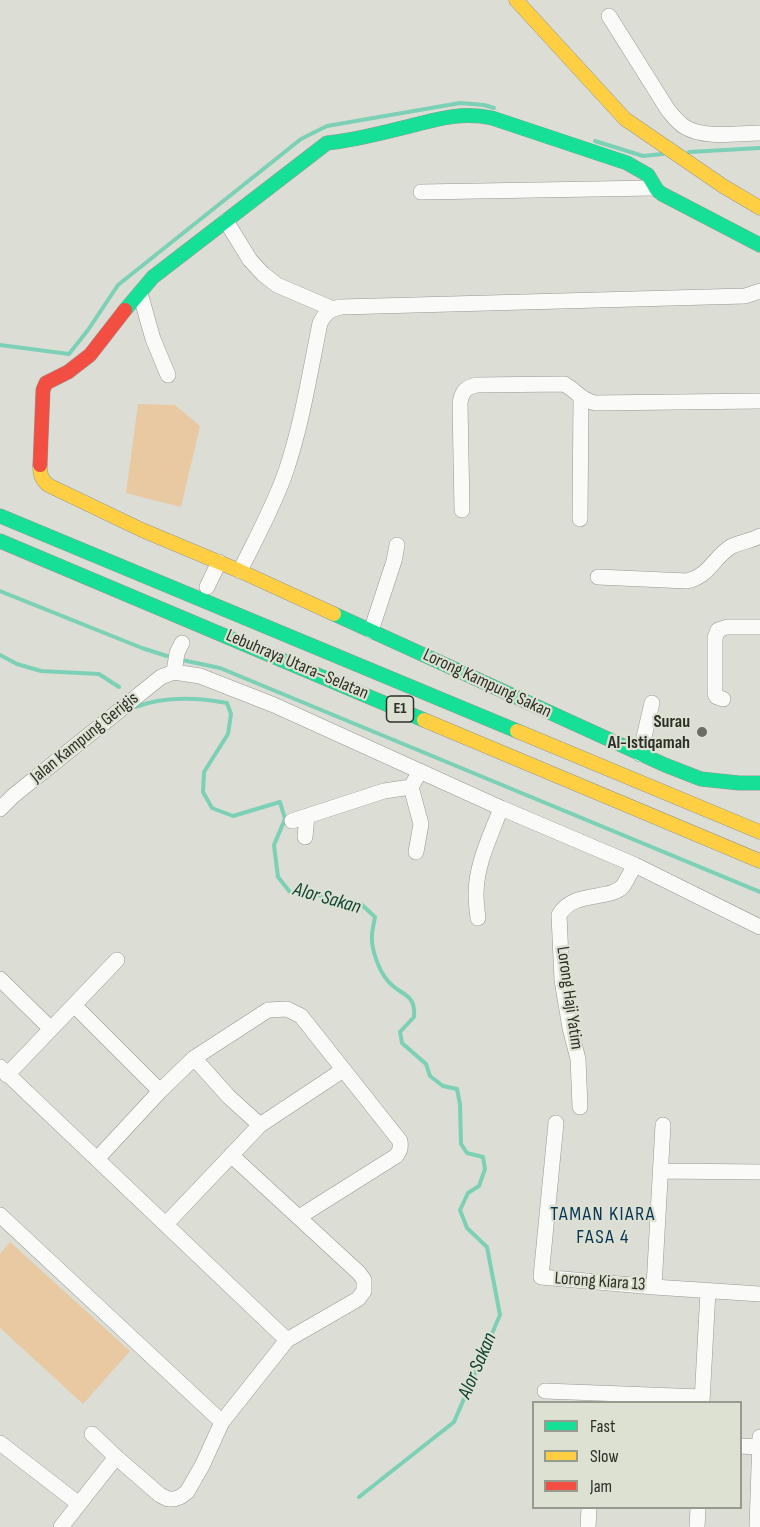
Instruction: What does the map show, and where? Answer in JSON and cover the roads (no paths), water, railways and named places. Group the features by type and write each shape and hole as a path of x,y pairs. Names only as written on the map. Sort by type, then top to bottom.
{"main road":[{"path":"516,0 625,119 723,186 760,208"},
{"path":"140,293 153,278 193,245 327,143 347,141 451,116 477,115 492,118 627,163 649,177 654,188 662,194 760,245"},
{"name":"Lorong Kampung Sakan","path":"140,293 90,354 68,372 46,383 43,390 40,474 42,480 48,485 142,530 240,571 685,774 718,782 760,783"},
{"name":"Lebuhraya Utara–Selatan","path":"0,516 760,832"},
{"name":"Lebuhraya Utara–Selatan","path":"0,541 760,861"}],"street":[{"path":"609,16 668,110 678,121 696,131 711,134 760,133"},
{"path":"421,192 654,188"},
{"path":"226,221 250,260 270,280 333,309"},
{"path":"240,571 275,499 286,470 296,438 320,323 323,316 333,309 745,296 760,291"},
{"path":"140,293 153,339 168,375"},
{"path":"462,510 460,403 461,394 465,389 477,386 556,383 570,387 581,398 595,403 760,401"},
{"path":"580,519 581,398"},
{"path":"598,577 687,581 696,579 733,546 760,536"},
{"path":"371,631 397,545"},
{"path":"207,587 219,562"},
{"path":"723,699 715,694 716,633 727,627 760,627"},
{"path":"182,643 177,653 174,672 200,676 274,705 501,808 635,865 760,927"},
{"name":"Jalan Kampung Gerigis","path":"0,809 153,683 174,672"},
{"path":"640,754 652,703"},
{"path":"416,852 421,824 411,787 420,771"},
{"path":"292,821 384,791 411,787"},
{"path":"478,918 476,893 479,874 485,849 501,808"},
{"path":"305,837 307,816"},
{"name":"Lorong Haji Yatim","path":"580,1107 578,1059 562,980 559,915 563,908 571,902 614,892 622,887 635,865"},
{"path":"117,960 51,1029 4,1071 287,1340"},
{"path":"0,979 51,1029"},
{"path":"74,1005 160,1091"},
{"path":"97,1159 194,1058 268,1010 287,1009 301,1016 400,1141 401,1146 396,1156 299,1218"},
{"path":"194,1058 229,1097 260,1125"},
{"path":"166,1224 260,1125 343,1070"},
{"name":"Lorong Kiara 13","path":"556,1123 541,1277 654,1287 663,1125"},
{"path":"92,1434 116,1458 160,1495 174,1499 187,1492 222,1422 287,1340 358,1299 364,1292 364,1280 359,1273 231,1155"},
{"path":"661,1171 760,1172"},
{"path":"0,1215 222,1422"},
{"path":"654,1287 760,1294"},
{"path":"545,1391 596,1397 702,1400 708,1291"},
{"path":"757,1527 760,1437"},
{"path":"0,1443 79,1504"},
{"path":"742,1446 760,1447"},
{"path":"61,1527 116,1458"},
{"path":"588,1527 589,1509"},
{"path":"697,1527 698,1509"}],"waterway":[{"path":"0,345 69,354 118,285 301,139 327,126 460,103 494,108"},
{"path":"595,141 643,156 663,154"},
{"path":"689,152 760,148"},
{"path":"0,591 167,656"},
{"name":"Alor Sakan","path":"0,655 17,664 41,671 99,674 119,687"},
{"path":"182,660 220,668 760,892"},
{"name":"Alor Sakan","path":"135,707 146,703 181,699 227,703 231,714 228,734 204,772 203,792 212,808 233,816 280,802 285,819 274,845 278,877 290,892 314,891 332,905 361,904 375,917 372,941 379,966 388,981 410,999 414,1009 414,1017 400,1032 402,1043 426,1064 430,1076 443,1086 457,1089 460,1104 461,1144 467,1153 483,1157 485,1169 479,1186 468,1193 460,1210 467,1228 487,1247 500,1315 454,1422 359,1497"}],"place":[{"name":"Surau Al-Istiqamah","path":"702,732"}],"district":[{"name":"TAMAN KIARA FASA 4","path":"603,1226"}]}
